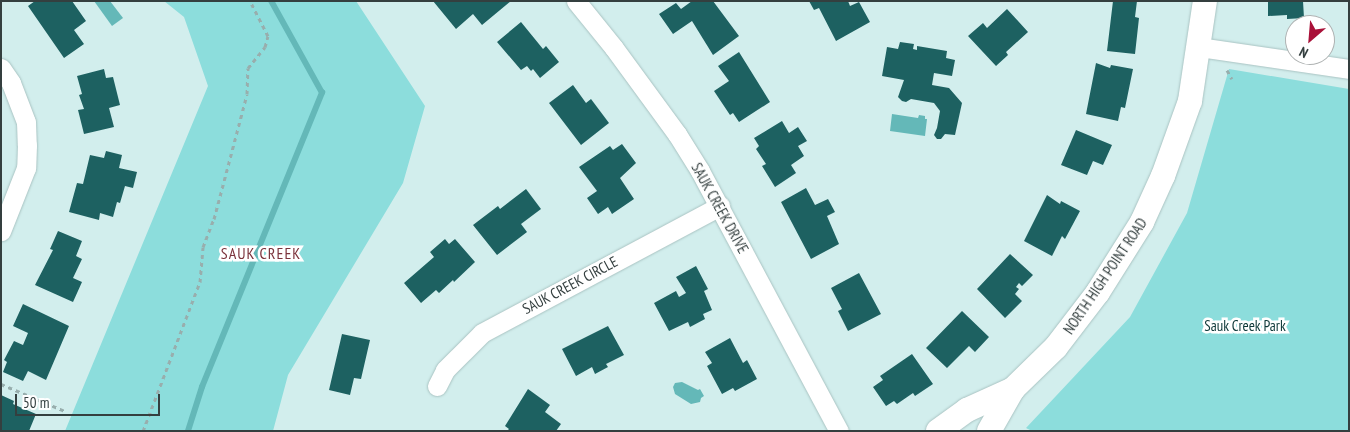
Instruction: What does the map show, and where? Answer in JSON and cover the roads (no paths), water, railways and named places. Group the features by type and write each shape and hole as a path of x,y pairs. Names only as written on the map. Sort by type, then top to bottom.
{"street":[{"name":"SAUK CREEK DRIVE","path":"576,1 614,48 677,134 720,206 839,431"},
{"name":"NORTH HIGH POINT ROAD","path":"989,431 1013,388 1056,347 1098,292 1142,222 1163,176 1190,101 1205,1"},
{"path":"1199,48 1349,69"},
{"path":"1,68 11,82 26,122 27,145 26,168 1,231"},
{"name":"SAUK CREEK CIRCLE","path":"437,386 445,370 482,333 720,206"},
{"name":"NORTH HIGH POINT ROAD","path":"938,431 967,410 1013,388"}],"waterway":[{"path":"188,431 202,387 322,93 271,1"}],"district":[{"name":"SAUK CREEK","path":"261,253"}],"park label":[{"name":"Sauk Creek Park","path":"1245,326"}]}
